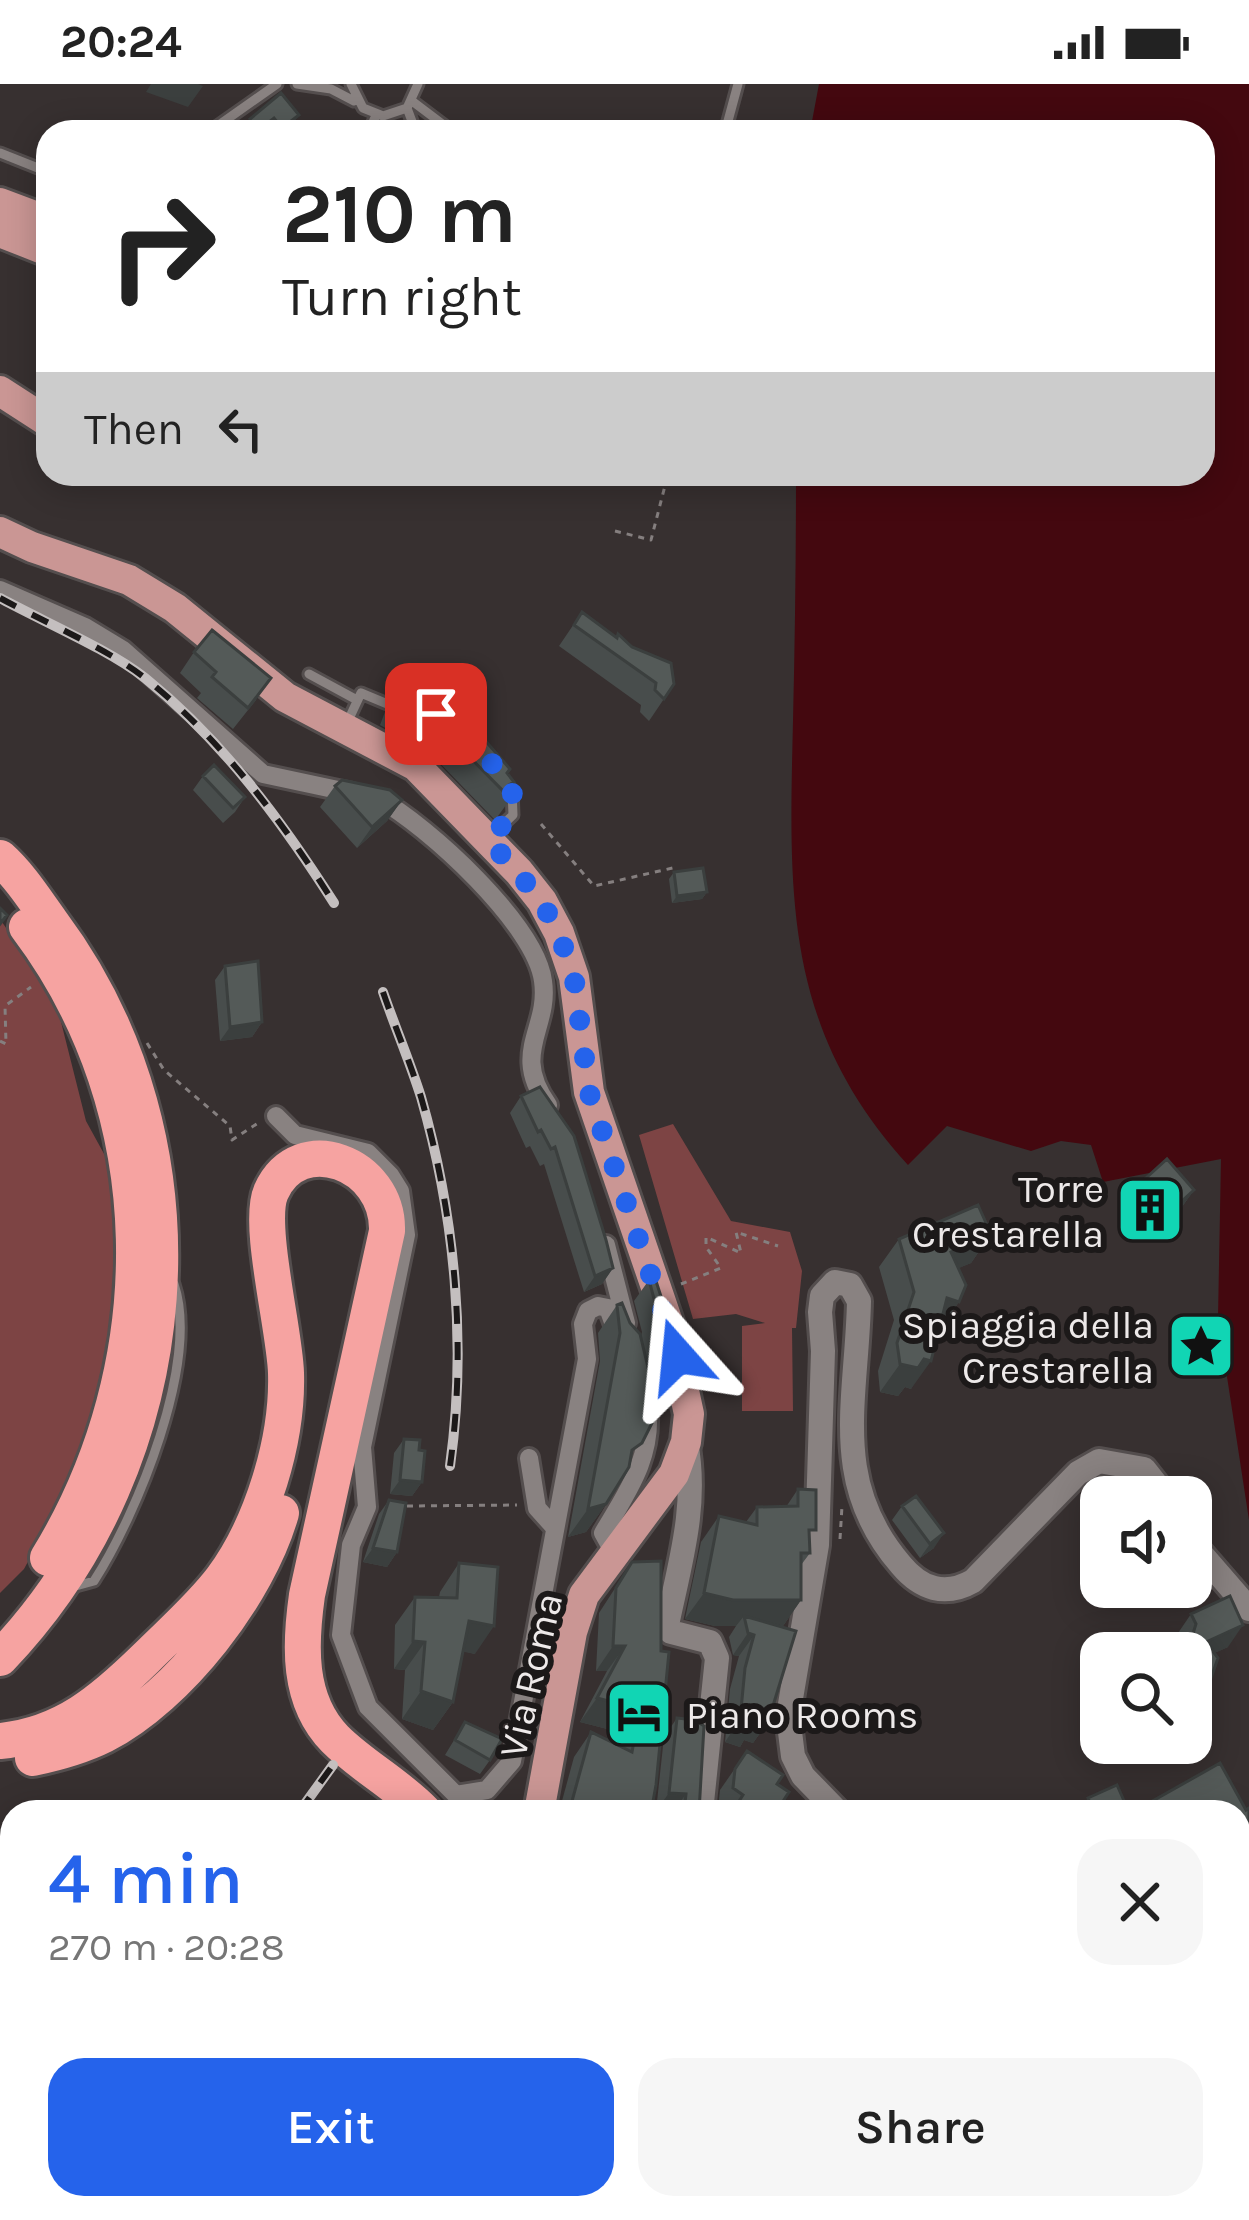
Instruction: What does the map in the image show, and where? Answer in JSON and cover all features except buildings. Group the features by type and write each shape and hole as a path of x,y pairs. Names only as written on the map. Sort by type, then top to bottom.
{"highway":[{"path":"0,858 76,954 113,1024 149,1134 161,1244 157,1337 140,1414 98,1522 29,1606"},
{"path":"0,893 43,949 101,1066 129,1174 135,1258 130,1341 100,1455 0,1658"},
{"path":"0,1764 59,1752 103,1736 134,1716 173,1682 249,1587 280,1520 290,1480 297,1366 284,1325 268,1233 272,1191 289,1170 302,1163 338,1161 356,1168 381,1196 387,1231 307,1594 302,1664 322,1722 410,1800"},
{"path":"0,1742 45,1731 87,1712 201,1604 224,1576 246,1539 272,1466 286,1383 284,1325"}],"main road":[{"path":"0,203 36,216"},
{"path":"0,232 36,246"},
{"path":"0,392 36,413"},
{"path":"0,532 32,548 129,580 175,608 285,697 416,766 542,901 574,977 589,1092 685,1380 686,1442"},
{"name":"Via Roma","path":"540,1800 572,1633 584,1595 674,1474 686,1442"}],"street":[{"path":"0,590 85,627 123,650 263,773 382,799 472,875 504,907 543,978 544,1002 530,1055 535,1083 564,1127"},
{"path":"276,1115 295,1135 339,1142 368,1153 390,1174 405,1212 403,1257 362,1447 367,1507 351,1546 341,1635 368,1707 456,1795 487,1790 512,1761 587,1359 584,1324 588,1311 608,1308 622,1345 633,1355 603,1234"},
{"path":"826,1800 803,1776 793,1756 788,1716 817,1545 820,1312 822,1296 830,1285 850,1285 859,1301 852,1449 856,1488 882,1540 917,1583 951,1590 973,1581 1078,1473 1099,1461 1144,1469 1150,1476"},
{"path":"614,1553 603,1533 646,1453 650,1428 642,1389"},
{"path":"686,1442 692,1485 665,1635 670,1632 710,1642 717,1658 702,1800"},
{"path":"529,1458 537,1508 555,1528"},
{"path":"654,1504 674,1518 686,1538"},
{"path":"1212,1566 1249,1609"}],"lane":[{"path":"226,120 277,84"},
{"path":"297,84 331,89 376,115 406,108 430,120"},
{"path":"351,84 358,103"},
{"path":"398,120 418,84"},
{"path":"728,120 738,84"},
{"path":"406,108 411,120"},
{"path":"374,120 376,115"},
{"path":"0,153 36,167"},
{"path":"309,674 358,700"},
{"path":"344,729 361,693 410,713"},
{"path":"482,832 513,815 512,785"}],"path":[{"path":"615,531 651,540 665,486"},
{"path":"541,824 594,886 677,867"},
{"path":"0,1041 6,1044 5,1006 31,986 38,991"},
{"path":"145,1038 164,1070 230,1126 232,1140 244,1129 276,1115"},
{"path":"657,1293 722,1268 706,1247 706,1237 741,1253 736,1232 778,1246"},
{"path":"367,1507 502,1503 537,1508"}],"shaded area":[{"path":"819,84 1249,84 1249,1520 1218,1318 1221,1159 1103,1182 1091,1145 1061,1141 1031,1151 947,1126 908,1165 867,1114 837,1062 816,1010 802,957 792,845 796,486 1215,486 1215,120 812,120"},
{"path":"0,919 56,1002 86,1121 114,1172 115,1247 114,1347 86,1454 24,1569 0,1593"},
{"path":"673,1124 731,1221 790,1232 802,1271 796,1328 792,1328 793,1411 742,1411 742,1326 765,1323 736,1314 693,1319 639,1135"}],"railway":[{"path":"0,598 113,657 173,702 249,783 334,903"},
{"path":"383,992 421,1097 450,1234 457,1327 450,1466"},
{"path":"308,1800 333,1765"}],"place":[{"name":"Torre Crestarella","path":"1150,1210"},
{"name":"Spiaggia della Crestarella","path":"1201,1346"},
{"name":"Piano Rooms","path":"639,1714"}],"route":[{"path":"436,714 458,727 512,785 513,815 488,839 542,901 566,952 574,977 589,1092 678,1356"}]}
